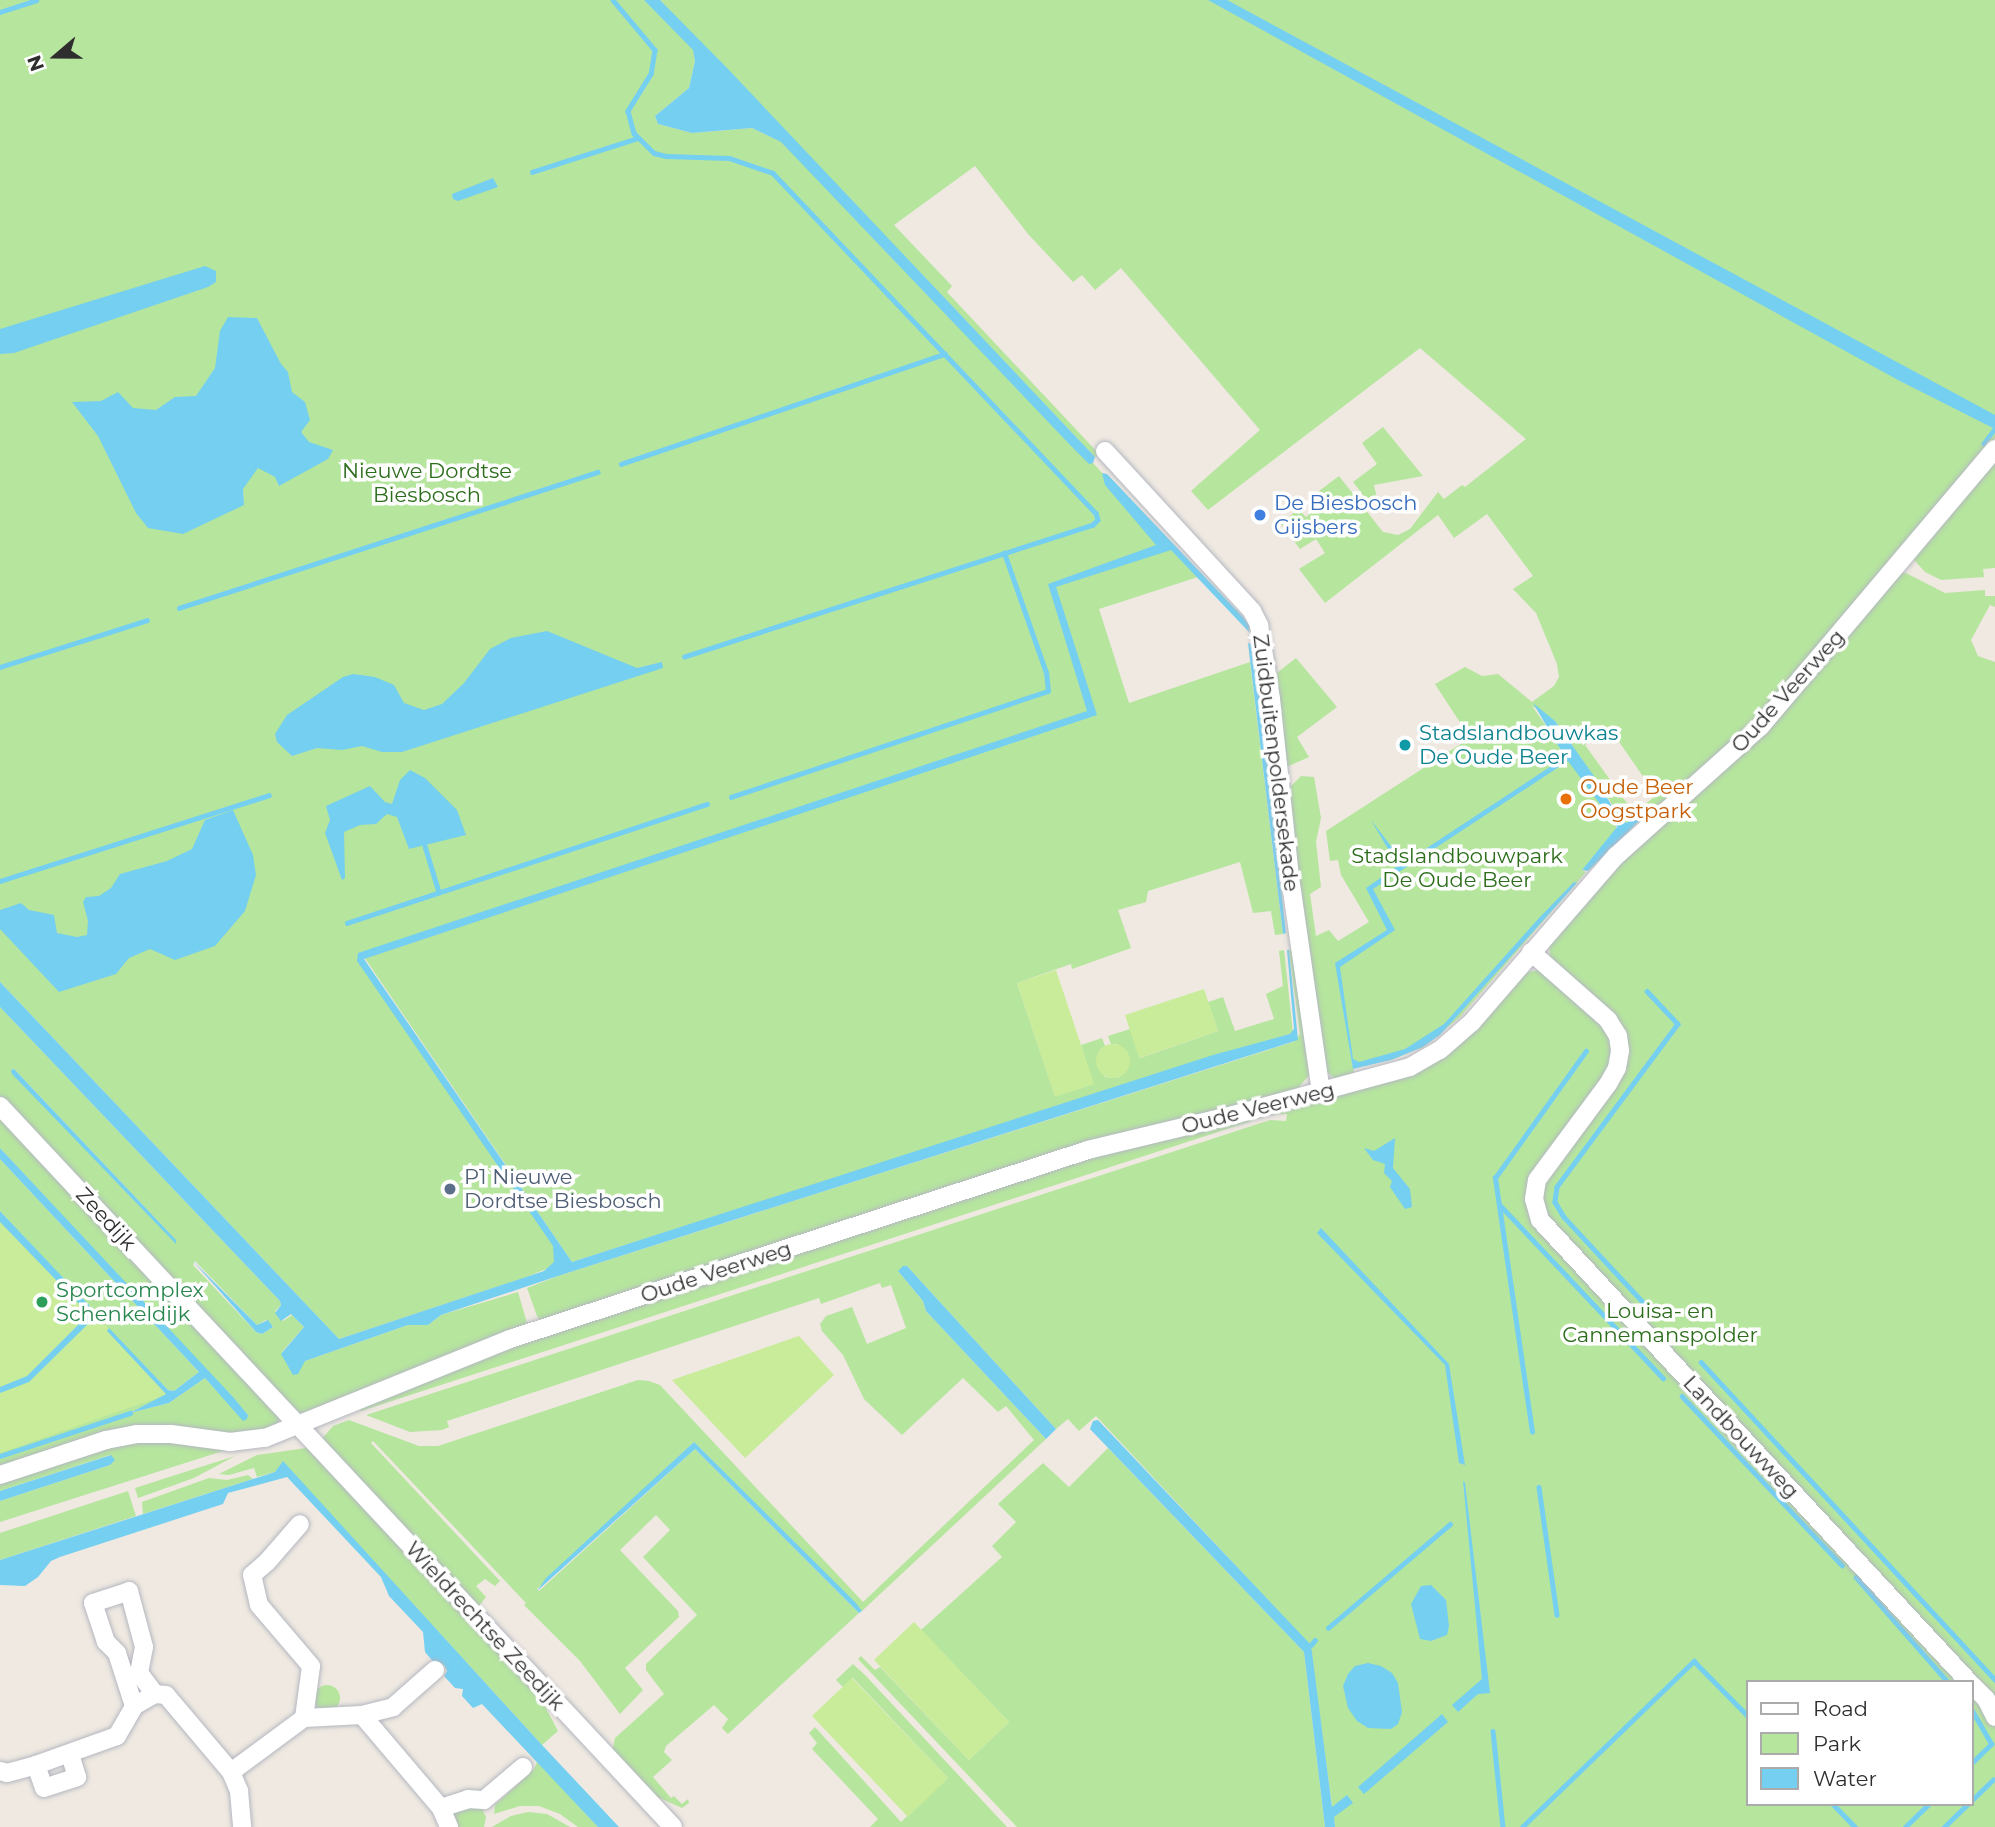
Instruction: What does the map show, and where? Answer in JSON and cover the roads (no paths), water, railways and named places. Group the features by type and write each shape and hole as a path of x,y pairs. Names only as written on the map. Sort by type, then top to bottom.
{"street":[{"name":"Oude Veerweg","path":"0,1475 106,1440 137,1434 171,1434 241,1442 265,1438 510,1339 1075,1154 1396,1072 1440,1050 1472,1022 1616,856 1760,727 1995,449"},
{"name":"Zuidbuitenpoldersekade","path":"1105,451 1252,611 1259,625 1290,877 1321,1091"},
{"name":"Landbouwweg","path":"1531,952 1608,1020 1618,1036 1620,1051 1614,1076 1537,1180 1534,1199 1540,1220 1968,1680"},
{"name":"Zeedijk","path":"0,1106 299,1424"},
{"name":"Wieldrechtse Zeedijk","path":"299,1424 673,1827"},
{"path":"300,1524 252,1575 259,1605 311,1666 304,1718"},
{"path":"134,1706 117,1653 106,1642 93,1603 129,1591 144,1647 139,1673 155,1694"},
{"path":"231,1772 304,1718 362,1715 393,1707 435,1670"},
{"name":"Landbouwweg","path":"1974,1686 1990,1702 1995,1717"},
{"path":"0,1771 7,1773 36,1765 44,1788 78,1777 70,1754 117,1736 134,1706 155,1694 166,1695 231,1772 239,1791 242,1827"},
{"path":"362,1715 441,1808 449,1827"},
{"path":"441,1808 468,1799 484,1800 523,1767"}],"water":[{"path":"644,0 660,0 729,70 1095,457 1093,463 1089,464 1073,448 781,142 752,128 692,133 658,124 655,116 689,88 695,61 693,50"},
{"path":"1208,0 1227,0 1995,415 1995,433 1984,447 1981,444 1993,428 1898,380"},
{"path":"493,178 498,187 458,201 453,199 452,194"},
{"path":"205,266 216,271 216,282 208,287 14,353 0,354 0,329"},
{"path":"228,317 257,318 288,372 292,392 305,402 310,420 301,432 309,442 333,450 328,459 279,486 275,477 258,468 243,489 244,505 183,534 148,528 136,513 98,436 72,402 101,401 118,392 133,408 156,410 175,397 196,396 215,368 220,331"},
{"path":"1102,473 1107,474 1242,616 1249,625 1249,632 1171,550 1056,587 1097,715 364,959 572,1262 1213,1055 1290,1034 1294,1029 1287,950 1298,1040 558,1276 441,1315 428,1325 408,1325 305,1361 298,1374 293,1375 281,1354 304,1327 291,1314 281,1321 275,1313 281,1305 280,1301 0,1007 0,982 339,1339 544,1271 554,1262 553,1246 357,961 358,953 1087,711 1048,584 1156,545 1105,485"},
{"path":"547,631 637,668 662,662 663,668 402,752 382,752 362,746 342,750 317,748 292,756 277,742 275,734 287,715 343,677 353,674 375,677 394,685 404,703 424,710 442,704 464,683 490,649 511,638"},
{"path":"1248,643 1254,645 1286,933 1283,934"},
{"path":"1533,703 1555,721 1601,786 1601,794 1608,799 1619,820 1626,823 1640,815 1642,818 1588,871 1582,870 1617,827 1568,761 1373,889 1395,930 1340,967 1353,1059 1359,1062 1405,1049 1444,1024 1539,918 1574,882 1577,883 1440,1035 1423,1047 1391,1060 1353,1069 1335,963 1387,930 1366,888 1398,866 1371,820 1404,863 1565,757"},
{"path":"410,770 425,778 457,810 466,835 409,849 397,817 387,814 376,824 360,825 344,832 345,878 342,880 325,833 330,820 326,806 370,786 385,802 392,804 400,780"},
{"path":"233,810 253,855 256,875 245,911 215,946 175,960 150,949 129,958 116,974 59,992 0,929 0,910 21,903 29,910 54,915 57,933 77,937 87,935 88,921 83,902 86,897 99,896 111,888 120,874 167,861 192,849 205,820"},
{"path":"14,1069 176,1240 176,1244 12,1074 11,1070"},
{"path":"1395,1138 1393,1168 1410,1189 1412,1207 1405,1209 1390,1187 1392,1181 1384,1173 1385,1164 1373,1160 1364,1148 1374,1151"},
{"path":"0,1148 233,1397 248,1415 247,1419 243,1421 205,1378 169,1403 130,1413 166,1394 107,1331 109,1328 168,1390 174,1391 199,1372 0,1159"},
{"path":"0,1211 89,1305 92,1312 89,1323 29,1382 0,1393 0,1387 27,1376 86,1317 84,1309 0,1222"},
{"path":"1321,1228 1449,1364 1465,1465 1459,1463 1445,1365 1317,1233"},
{"path":"192,1260 257,1325 268,1320 273,1327 262,1334 256,1332"},
{"path":"907,1266 1056,1429 1046,1439 926,1311 923,1301 898,1271"},
{"path":"1098,1420 1311,1645 1332,1807 1347,1795 1353,1803 1334,1817 1335,1827 1325,1827 1304,1652 1090,1429 1093,1421"},
{"path":"694,1442 862,1611 859,1613 695,1449 537,1591 546,1578"},
{"path":"111,1455 115,1460 110,1465 0,1501 0,1491"},
{"path":"283,1461 619,1827 598,1827 482,1704 473,1708 462,1696 463,1689 455,1688 444,1676 447,1671 444,1665 436,1665 425,1652 423,1632 389,1596 381,1577 287,1477 228,1493 223,1504 60,1557 51,1561 38,1577 25,1586 0,1585 0,1560 275,1472"},
{"path":"1463,1481 1490,1693 1478,1694 1458,1712 1452,1705 1482,1679"},
{"path":"1431,1585 1446,1600 1449,1626 1447,1635 1431,1641 1420,1639 1411,1604 1421,1586"},
{"path":"1368,1663 1381,1666 1392,1673 1398,1683 1402,1712 1398,1724 1391,1729 1368,1728 1357,1721 1348,1708 1343,1686 1348,1674 1355,1666"},
{"path":"1442,1714 1448,1722 1364,1794 1358,1787"}],"waterway":[{"path":"0,12 36,0"},
{"path":"613,0 655,50 651,74 628,111 634,133 654,153 666,156 729,158 773,173 1096,513 1098,520 1093,525 685,657"},
{"path":"532,172 638,138"},
{"path":"621,464 945,354"},
{"path":"179,608 597,472"},
{"path":"731,797 1048,691 1046,673 1004,553"},
{"path":"0,667 147,620"},
{"path":"0,881 269,795"},
{"path":"347,923 707,804"},
{"path":"425,846 439,892"},
{"path":"1647,991 1678,1024 1557,1187 1555,1202 1564,1217 1655,1315"},
{"path":"1532,1432 1495,1178 1586,1051"},
{"path":"1500,1205 1663,1378"},
{"path":"1701,1362 1995,1680"},
{"path":"1682,1396 1842,1565"},
{"path":"0,1456 130,1413"},
{"path":"1539,1487 1557,1615"},
{"path":"1328,1628 1450,1524"},
{"path":"1856,1577 1946,1680"},
{"path":"1311,1645 1315,1640"},
{"path":"1522,1827 1694,1661 1746,1714"},
{"path":"1974,1713 1992,1744 1974,1761"},
{"path":"1493,1731 1503,1827"},
{"path":"1974,1798 1993,1780"},
{"path":"1835,1806 1855,1827"},
{"path":"1905,1827 1927,1806"},
{"path":"1944,1827 1966,1806"}],"place":[{"name":"De Biesbosch Gijsbers","path":"1260,515"},
{"name":"Stadslandbouwkas De Oude Beer","path":"1405,745"},
{"name":"Oude Beer Oogstpark","path":"1566,799"},
{"name":"P1 Nieuwe Dordtse Biesbosch","path":"450,1189"},
{"name":"Sportcomplex Schenkeldijk","path":"42,1302"}],"park label":[{"name":"Nieuwe Dordtse Biesbosch","path":"427,483"},
{"name":"Stadslandbouwpark De Oude Beer","path":"1457,868"},
{"name":"Louisa- en Cannemanspolder","path":"1660,1323"}]}
